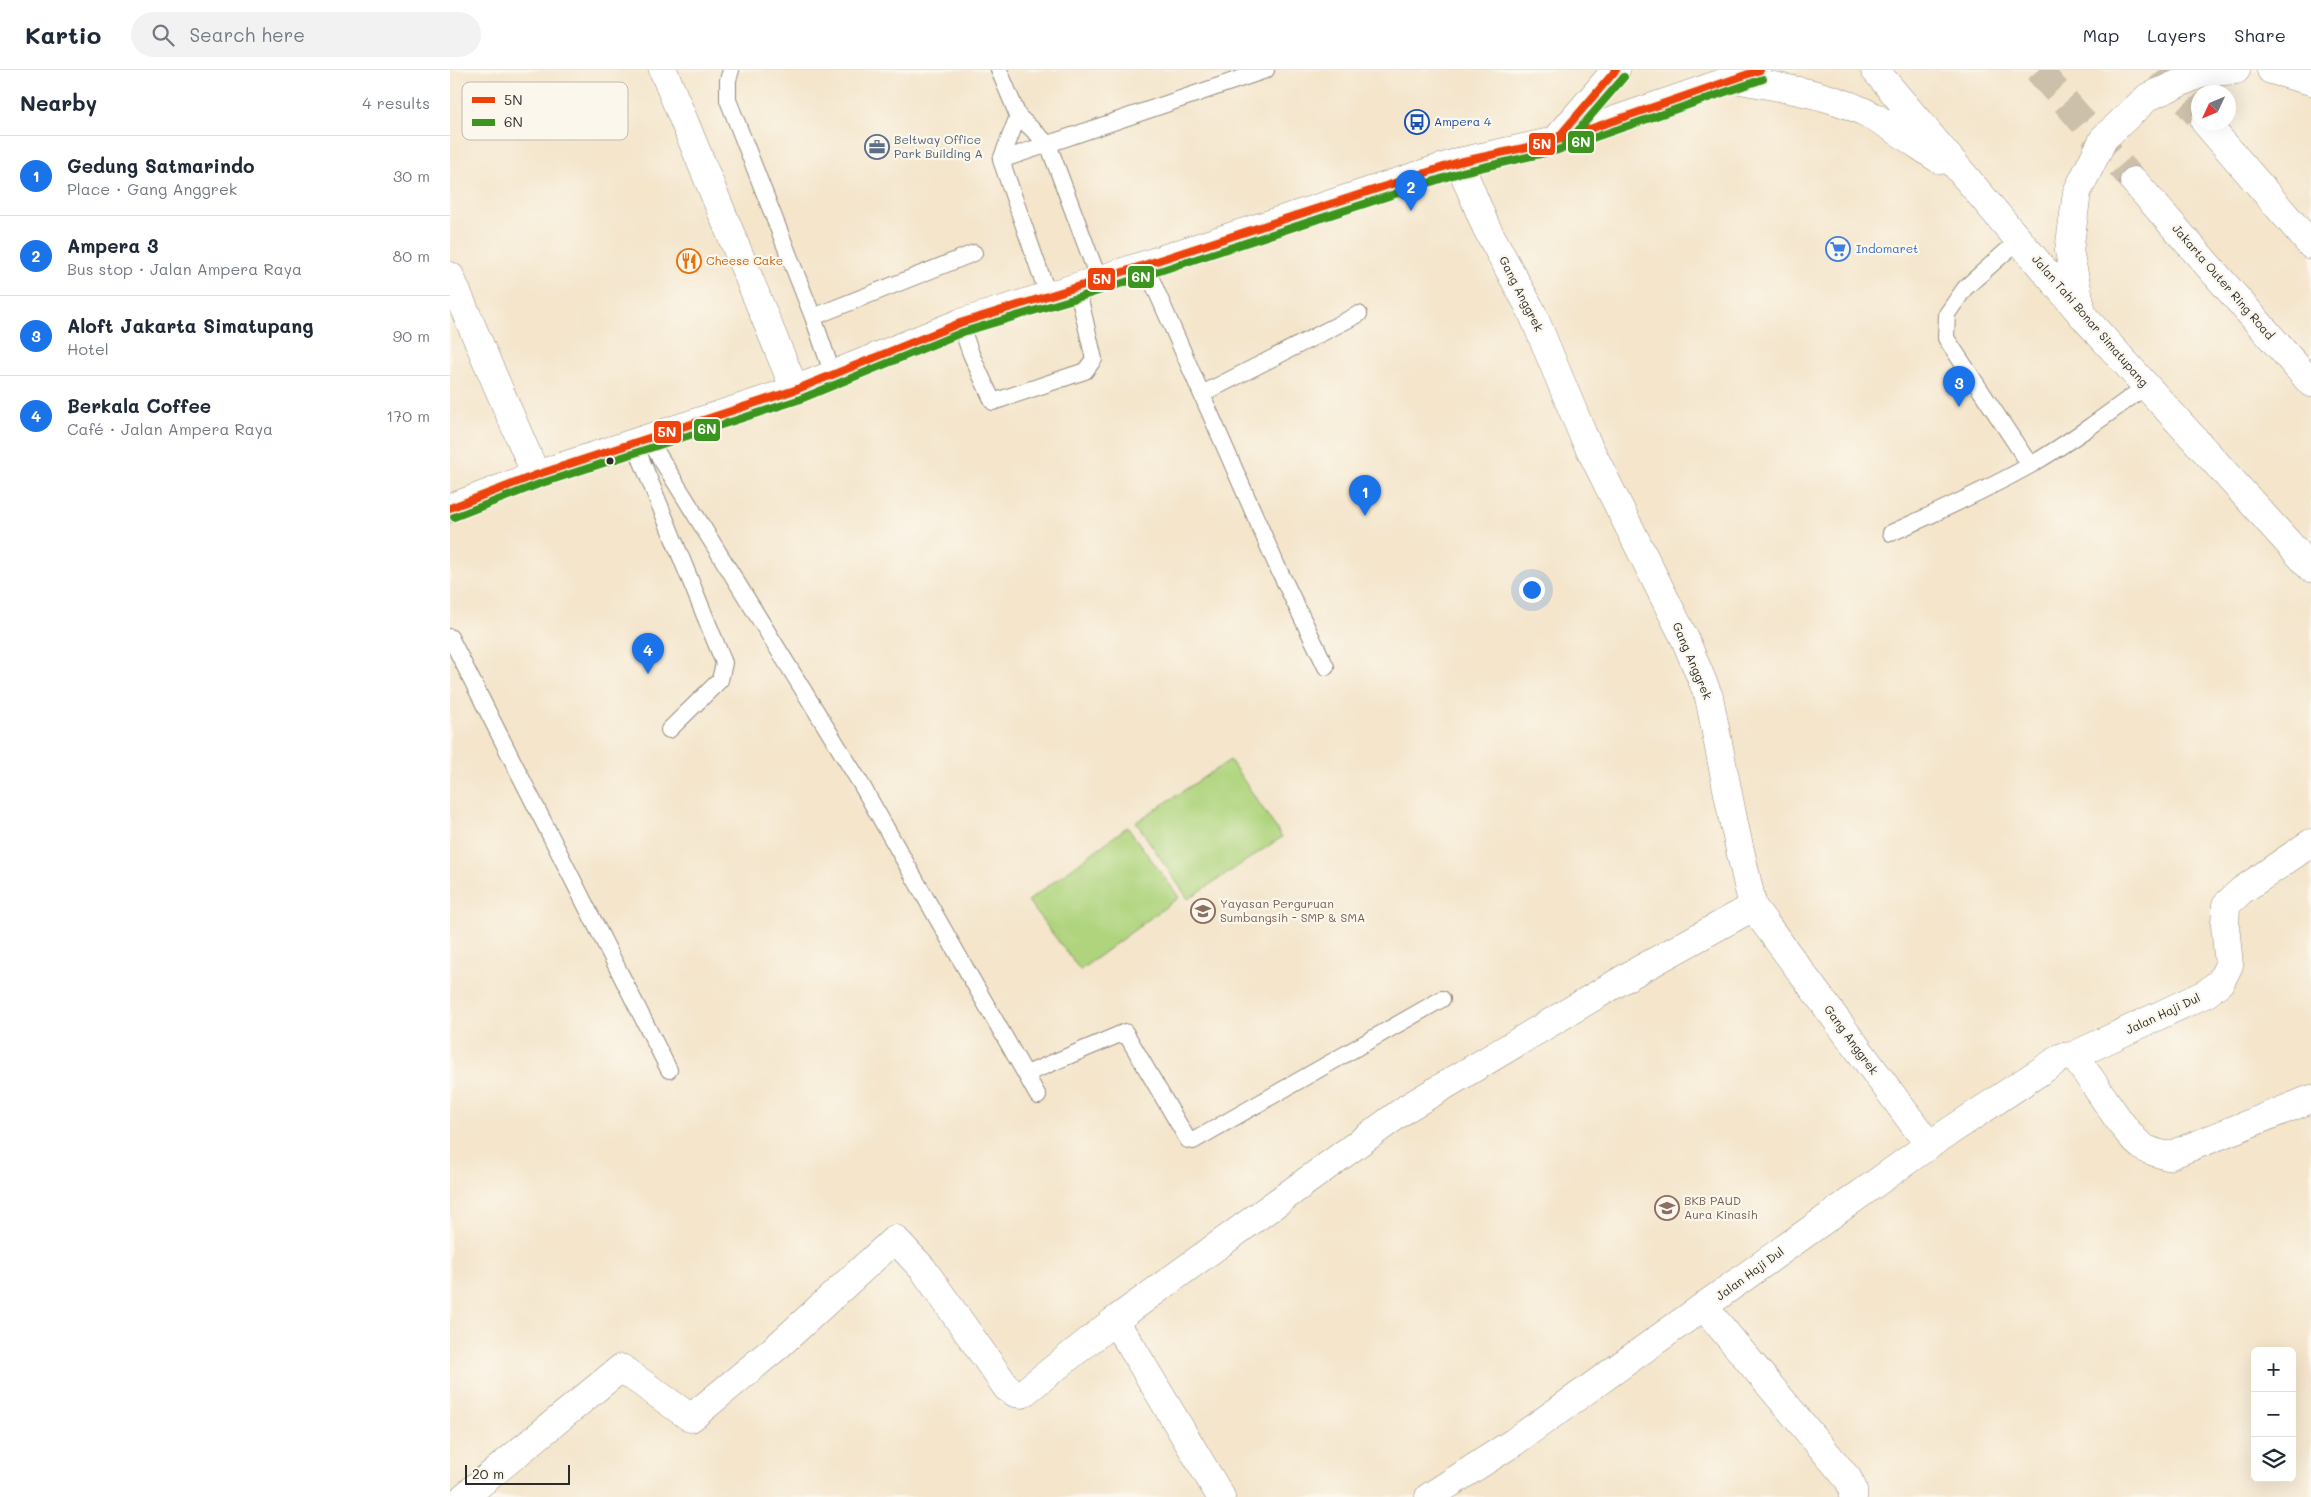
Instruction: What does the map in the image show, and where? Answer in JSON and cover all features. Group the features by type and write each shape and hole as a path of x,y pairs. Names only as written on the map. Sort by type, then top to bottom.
{"main road":[{"path":"663,70 795,390"},
{"path":"1555,141 1616,70"},
{"path":"450,508 536,475 795,390 960,323 1088,284 1459,162 1555,141 1760,70"},
{"name":"Jalan Tahi Bonar Simatupang","path":"1875,70 2020,239 2083,316 2311,568"},
{"path":"2083,316 2069,251 2077,192 2104,138 2148,98 2202,73 2236,70"},
{"path":"2271,70 2311,81"},
{"path":"2308,70 2311,73"},
{"path":"1735,79 1826,98 1848,105 1875,117 1967,177"},
{"path":"2212,130 2311,245"},
{"name":"Gang Anggrek","path":"1459,162 1486,228 1531,310 1583,435 1685,639 1709,697 1734,824 1753,907 1928,1145"},
{"name":"Jakarta Outer Ring Road","path":"2134,181 2311,383"},
{"path":"450,276 536,475"},
{"name":"Jalan Haji Dul","path":"1429,1497 1514,1442 1928,1145 2062,1057 2073,1056 2207,993 2221,981 2229,965 2225,925 2226,905 2241,890 2311,843"},
{"path":"464,1497 621,1368 691,1418 779,1345 895,1239 922,1269 1007,1388 1015,1393 1022,1394 1114,1321 1407,1108 1632,974 1753,907"},
{"path":"2073,1056 2084,1068 2127,1130 2144,1148 2168,1156 2311,1099"},
{"path":"1704,1307 1848,1479 1853,1489 1853,1497"},
{"path":"1114,1321 1131,1346 1221,1497"},
{"path":"450,1492 453,1497"}],"lane":[{"path":"732,70 728,80 728,100 813,317 833,375"},
{"path":"960,323 992,402 1085,371 1094,359 1088,284 1048,144 1018,116 999,70"},
{"path":"1001,160 1266,70"},
{"path":"1018,116 1001,160 1048,295"},
{"path":"2020,239 1965,288 1947,314 1946,338 2030,465"},
{"path":"813,317 974,253"},
{"path":"1145,265 1277,566 1326,667"},
{"path":"1202,394 1358,314"},
{"path":"1891,533 1964,500 2030,465 2102,418 2146,386"},
{"path":"641,440 724,663 720,680 670,730"},
{"path":"641,440 861,784 1038,1096"},
{"path":"450,637 669,1070"},
{"path":"1026,1074 1125,1032 1188,1140 1193,1141 1442,999"}],"green space":[{"path":"1230,760 1282,837 1188,899 1136,822"},
{"path":"1127,827 1179,897 1080,970 1028,901"}],"tunnel":[{"path":"2038,70 2134,181"},
{"path":"2160,70 2191,107"}],"transit line":[{"name":"5N","path":"1555,141 1616,70"},
{"name":"5N","path":"450,508 536,475 795,390 960,323 1077,287 1459,162 1555,141 1760,70"},
{"name":"6N","path":"1563,148 1624,77"},
{"name":"6N","path":"454,517 539,484 798,400 963,332 1080,297 1462,172 1558,150 1763,79"}],"place":[{"name":"Ampera 4","path":"1417,122"},
{"name":"Beltway Office Park Building A","path":"877,147"},
{"name":"Ampera 3","path":"1411,211"},
{"name":"Indomaret","path":"1838,249"},
{"name":"Cheese Cake","path":"689,261"},
{"name":"Aloft Jakarta Simatupang","path":"1959,407"},
{"name":"Gedung Satmarindo","path":"1365,516"},
{"name":"Berkala Coffee","path":"648,674"},
{"name":"Yayasan Perguruan Sumbangsih - SMP & SMA","path":"1203,911"},
{"name":"BKB PAUD Aura Kinasih","path":"1667,1208"}]}
